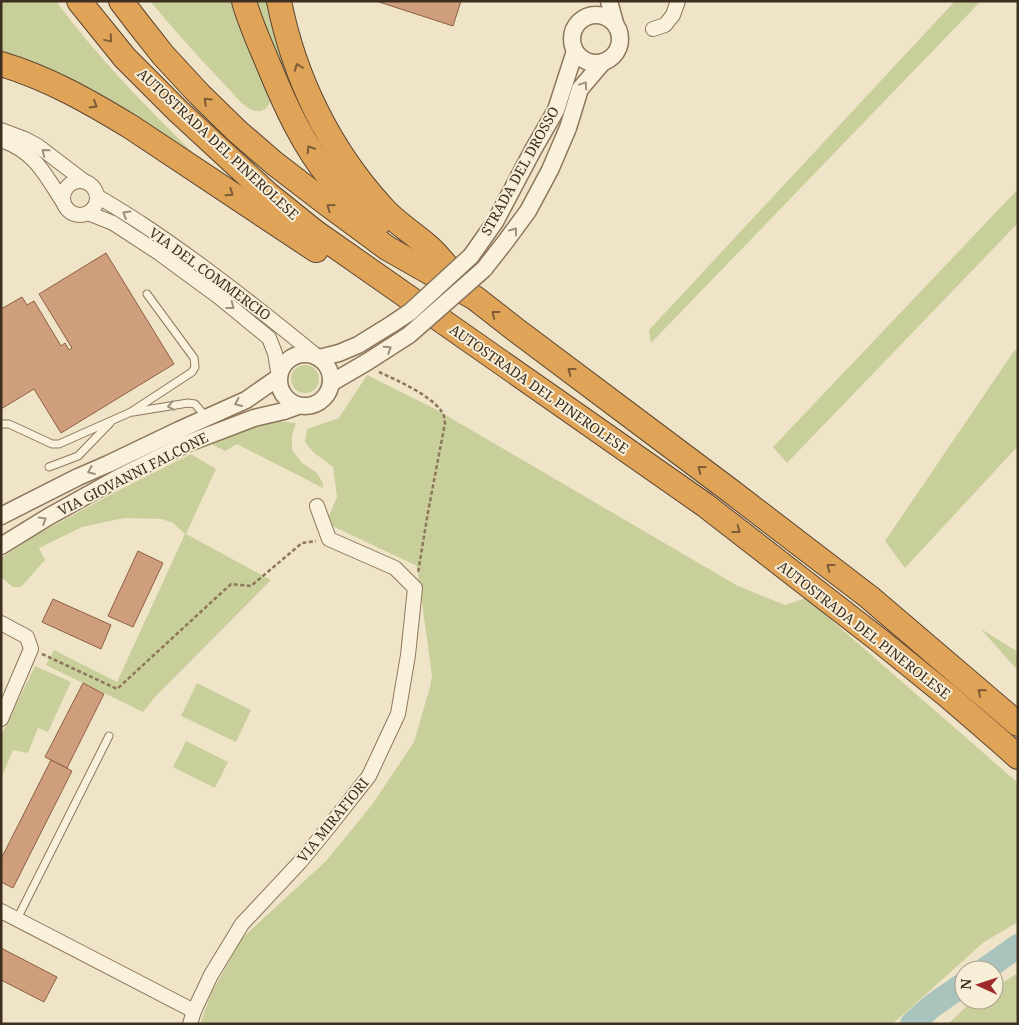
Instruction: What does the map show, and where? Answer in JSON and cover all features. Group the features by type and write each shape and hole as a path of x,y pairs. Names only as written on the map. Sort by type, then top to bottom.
{"highway":[{"name":"AUTOSTRADA DEL PINEROLESE","path":"78,1 125,58 269,195 316,232 705,505 879,640 955,702 1018,758"},
{"name":"AUTOSTRADA DEL PINEROLESE","path":"122,1 158,48 199,94 238,132 274,163 326,204 387,248 475,298 869,597 1018,724"},
{"path":"244,1 257,39 306,144 330,178 376,222 475,298"},
{"path":"279,1 294,57 316,112 348,164 382,208 401,226 430,248 475,298"},
{"path":"1,64 46,80 131,126 306,244 389,297 522,377"},
{"path":"1,73 69,91"}],"street":[{"path":"610,1 618,30 620,43 618,50 603,62 590,62 579,56 572,43 572,36 574,28 585,9 591,15 604,16 615,23"},
{"path":"653,29 665,25 674,15 678,1"},
{"name":"STRADA DEL DROSSO","path":"319,358 339,353 358,345 410,312 470,256 496,222 556,110 575,51"},
{"name":"STRADA DEL DROSSO","path":"331,384 409,335 484,268 528,211 550,170 568,128 580,89 603,62"},
{"path":"1,130 38,146 94,188 97,196 92,211 82,215 72,214 30,155 1,140"},
{"path":"63,202 62,196 67,186 73,182 84,181"},
{"name":"VIA DEL COMMERCIO","path":"97,196 148,228 228,285 319,358"},
{"name":"VIA DEL COMMERCIO","path":"88,213 113,223 159,253 269,338 275,354 279,377"},
{"name":"VIA GIOVANNI FALCONE","path":"1,516 78,477 246,400 279,377 282,368 288,360 295,356 303,354 319,358"},
{"path":"319,358 329,369 331,384"},
{"path":"279,377 283,395 292,404 298,406"},
{"name":"VIA GIOVANNI FALCONE","path":"1,546 118,478 186,444 254,418 298,406 310,406 322,401 331,384"},
{"path":"317,506 329,539 395,568 415,588"},
{"name":"VIA MIRAFIORI","path":"1,911 192,1017 211,974 242,924 300,862 369,776 398,714 408,655 415,588"},
{"path":"1,623 28,636 31,649 1,719"}],"lane":[{"path":"1,424 9,424 52,444 59,444 131,412 192,372 195,367 194,358 148,294"},
{"path":"131,412 195,404 206,417"},
{"path":"49,467 78,456 114,420"},
{"path":"17,919 109,736"}],"path":[{"path":"367,362 371,368 396,379 426,397 437,405 444,414 445,423 415,588"},
{"path":"31,649 117,689 231,584 251,586 302,543 329,539"}],"green space":[{"path":"1,1 56,1 138,98 192,152 190,154 131,112 84,87 1,56"},
{"path":"150,1 235,1 271,95 266,108 256,111 241,102"},
{"path":"256,1 270,1 285,65 282,67 269,38"},
{"path":"955,1 981,1 651,343 649,330"},
{"path":"1018,189 1018,223 787,463 773,447"},
{"path":"1018,348 1018,446 905,568 885,541 1014,351"},
{"path":"305,365 315,369 319,379 315,389 305,393 295,389 291,379 295,369"},
{"path":"367,375 437,410 738,586 785,605 806,598 1018,783 1018,922 984,942 964,960 954,960 954,969 892,1024 200,1024 211,994 242,938 325,862 371,806 414,742 430,687 432,676 417,566 326,523 337,497 333,467 313,452 305,442 307,429 339,418"},
{"path":"276,421 296,423 292,435 292,450 302,463 316,472 323,483 323,488 237,444 225,451 211,444 245,430"},
{"path":"191,454 216,469 186,534 271,580 156,696 143,712 46,665 54,650 117,682 185,534 173,523 162,519 124,518 82,527 39,548 45,560 21,587 13,587 1,577 1,558 38,534"},
{"path":"981,629 1018,652 1018,671"},
{"path":"35,666 71,682 48,732 38,728 28,753 13,750 1,778 1,736"},
{"path":"197,683 251,710 236,742 181,716"},
{"path":"186,741 228,762 215,788 173,767"},
{"path":"1018,973 1018,1024 948,1024 963,1010 1004,1010 1004,982"}],"building":[{"path":"376,1 461,1 453,26"},
{"path":"106,253 174,364 61,433 34,389 1,409 1,309 22,297 27,305 34,301 61,346 65,343 69,350 72,348 39,294"},
{"path":"138,551 163,563 133,627 108,616"},
{"path":"53,599 111,625 101,649 42,622"},
{"path":"83,683 104,694 67,768 45,757"},
{"path":"51,760 72,771 13,888 1,882 1,859"},
{"path":"1,948 57,977 44,1002 1,980"}],"waterway":[{"path":"998,960 1018,946"},
{"path":"912,1024 932,1006 954,991"}]}
